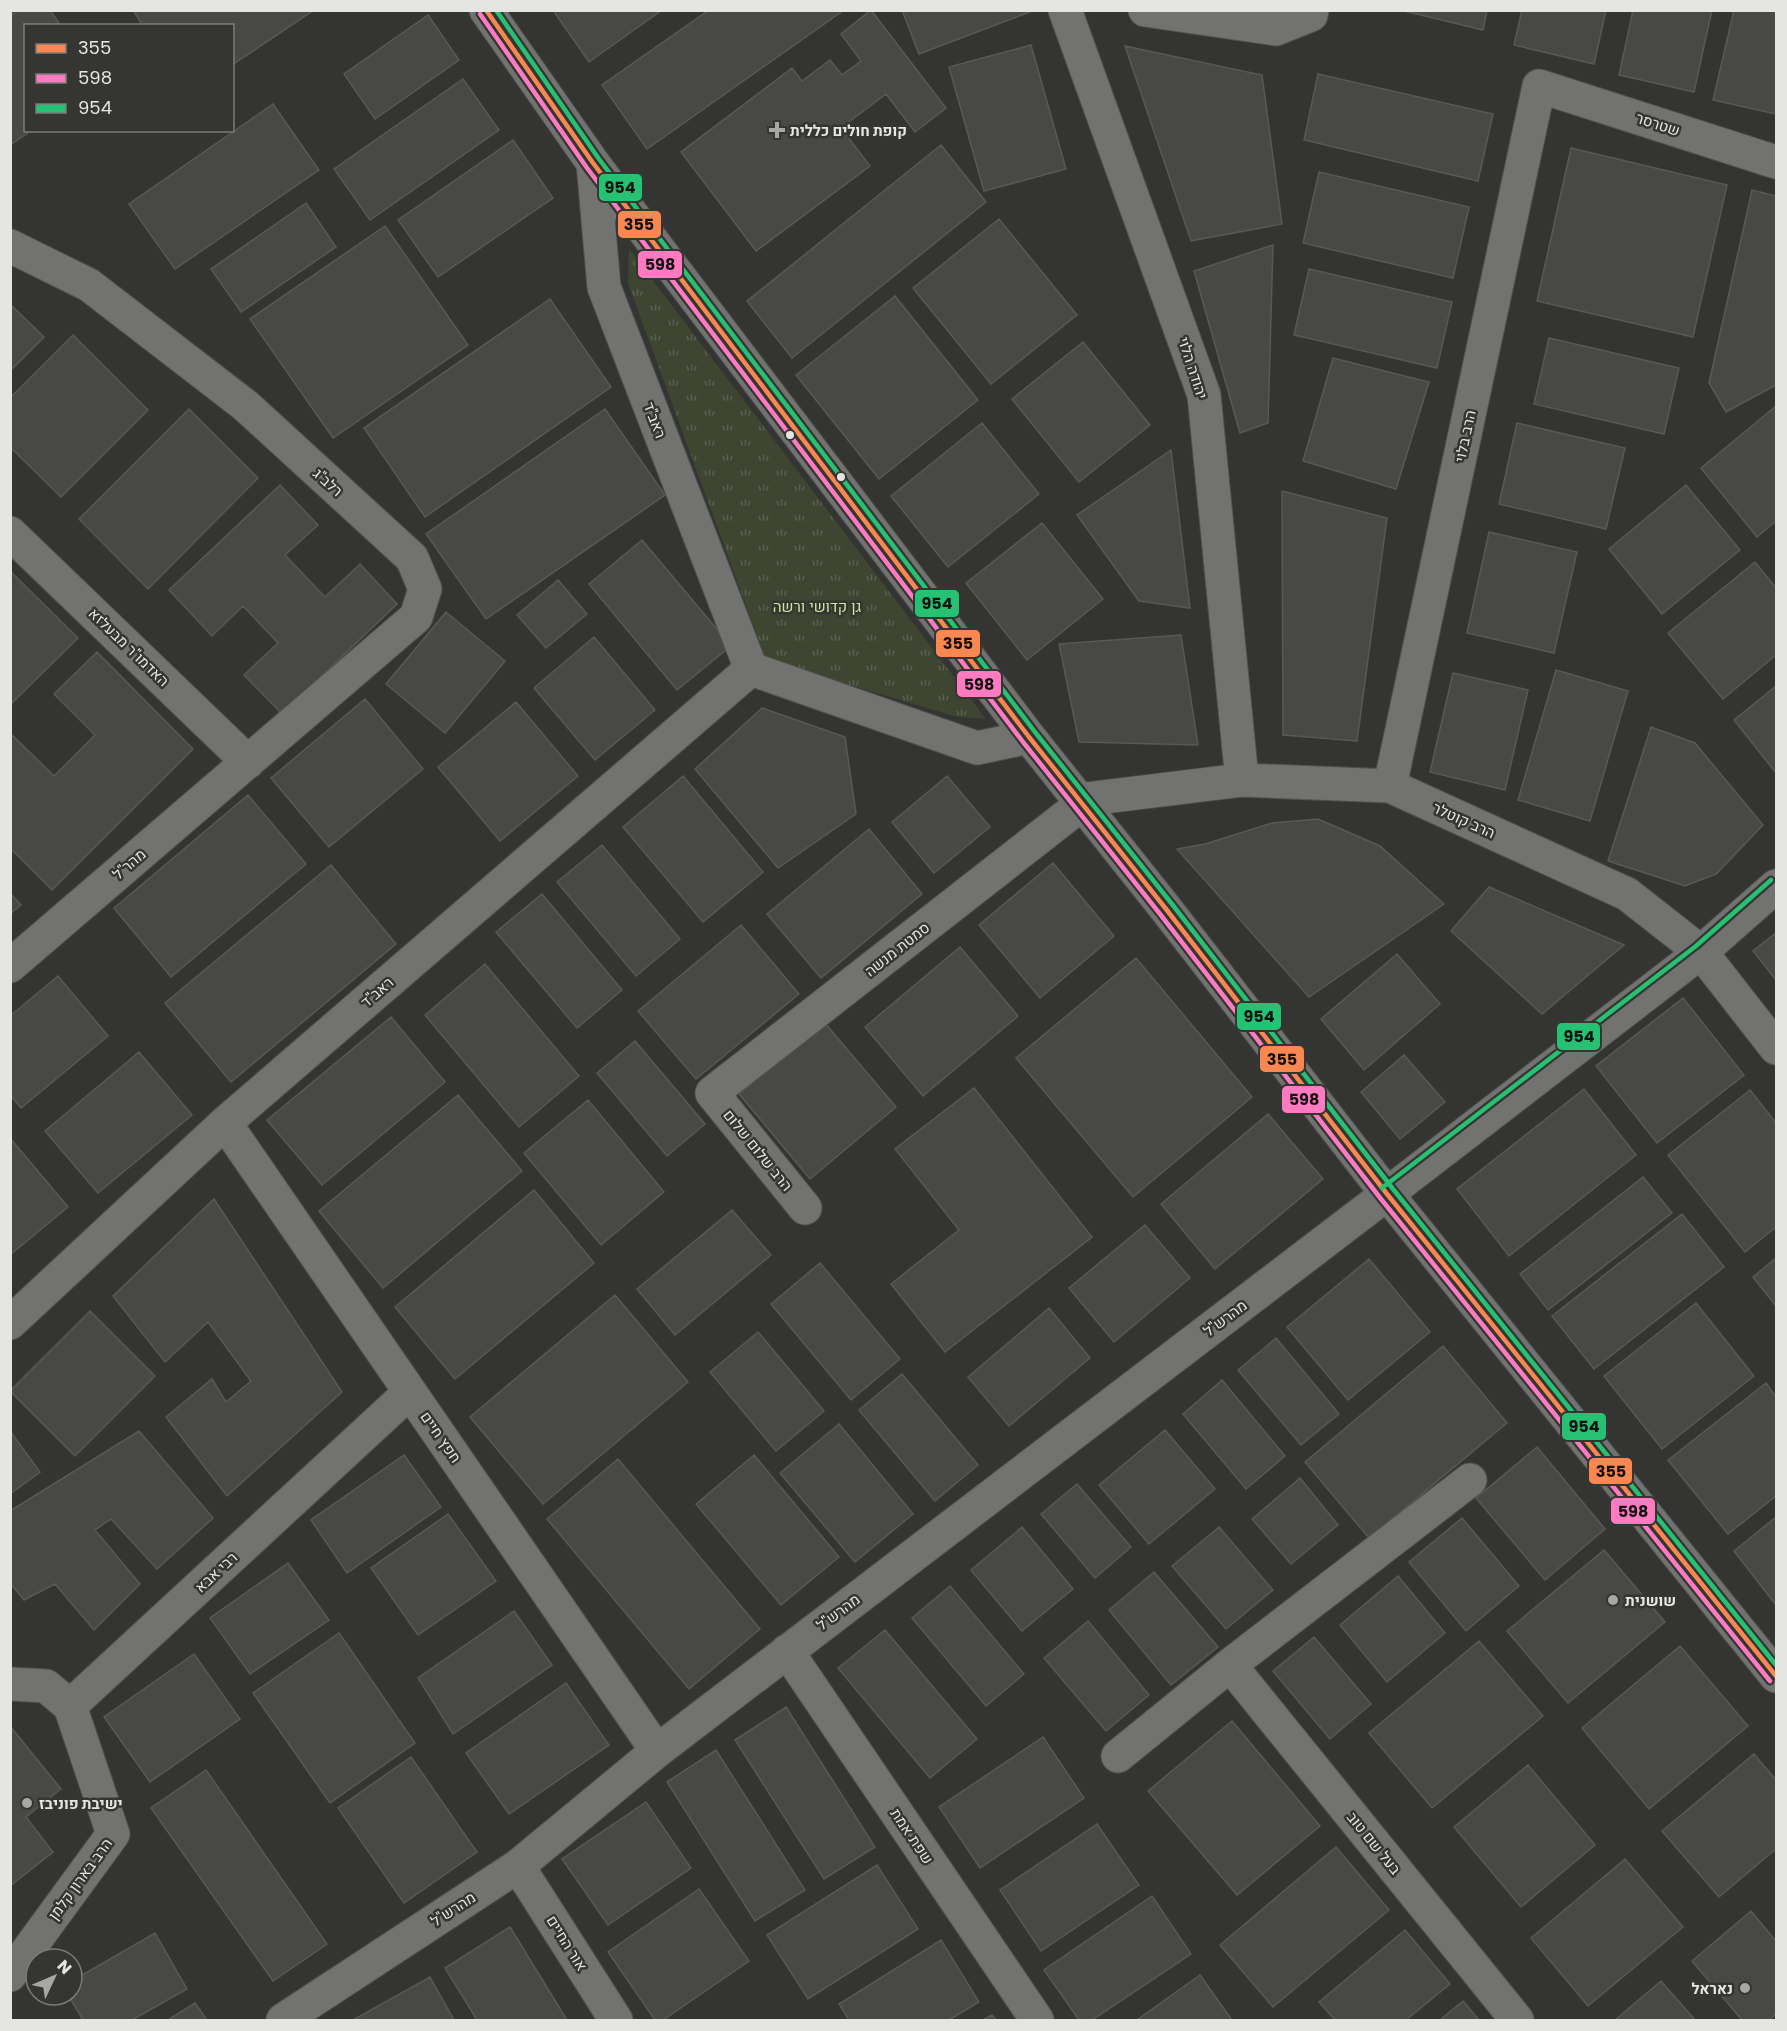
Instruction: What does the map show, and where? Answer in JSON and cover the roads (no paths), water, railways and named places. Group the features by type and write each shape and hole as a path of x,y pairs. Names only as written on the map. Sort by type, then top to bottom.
{"street":[{"path":"486,10 593,163 1029,737 1160,901 1387,1194 1776,1676"},
{"name":"יהודה הלוי","path":"1065,10 1204,395 1242,780"},
{"path":"1145,10 1276,29 1311,15 1312,10"},
{"name":"שטרסר","path":"1539,86 1776,162"},
{"name":"הרב בלוי","path":"1390,786 1539,86"},
{"name":"ראב\"ד","path":"10,1323 225,1123 751,669 603,287 593,163"},
{"name":"רלב\"ג","path":"10,246 88,285 246,406 412,558 425,589 416,617 248,762"},
{"name":"האדמו\"ר מבעלזא","path":"10,533 248,762"},
{"path":"751,669 977,748 1029,737"},
{"name":"מהר\"ל","path":"10,966 248,762"},
{"name":"הרב קוטלר","path":"1080,802 1242,780 1390,786 1627,894 1701,952 1776,1048"},
{"name":"סמטת מנשה","path":"712,1093 1080,802"},
{"name":"מהרש\"ל","path":"283,2020 518,1866 657,1750 1701,952 1776,886"},
{"name":"הרב שלום שלום","path":"712,1093 805,1208"},
{"name":"חפץ חיים","path":"225,1123 657,1750"},
{"name":"רבי אבא","path":"70,1706 410,1392"},
{"path":"1118,1756 1230,1665 1470,1480"},
{"name":"שפת אמת","path":"787,1652 1037,2020"},
{"name":"בעל שם טוב","path":"1230,1665 1517,2020"},
{"path":"10,1684 46,1686 70,1706"},
{"name":"הרב בארון קלמן","path":"10,1975 113,1834 70,1706"},
{"name":"אור החיים","path":"518,1866 615,2020"}],"place":[{"name":"קופת חולים כללית","path":"777,130"},
{"name":"שושנית","path":"1613,1600"},
{"name":"ישיבת פוניבז","path":"27,1803"},
{"name":"נאראל","path":"1745,1988"}],"park label":[{"name":"גן קדושי ורשה","path":"817,606"}]}
